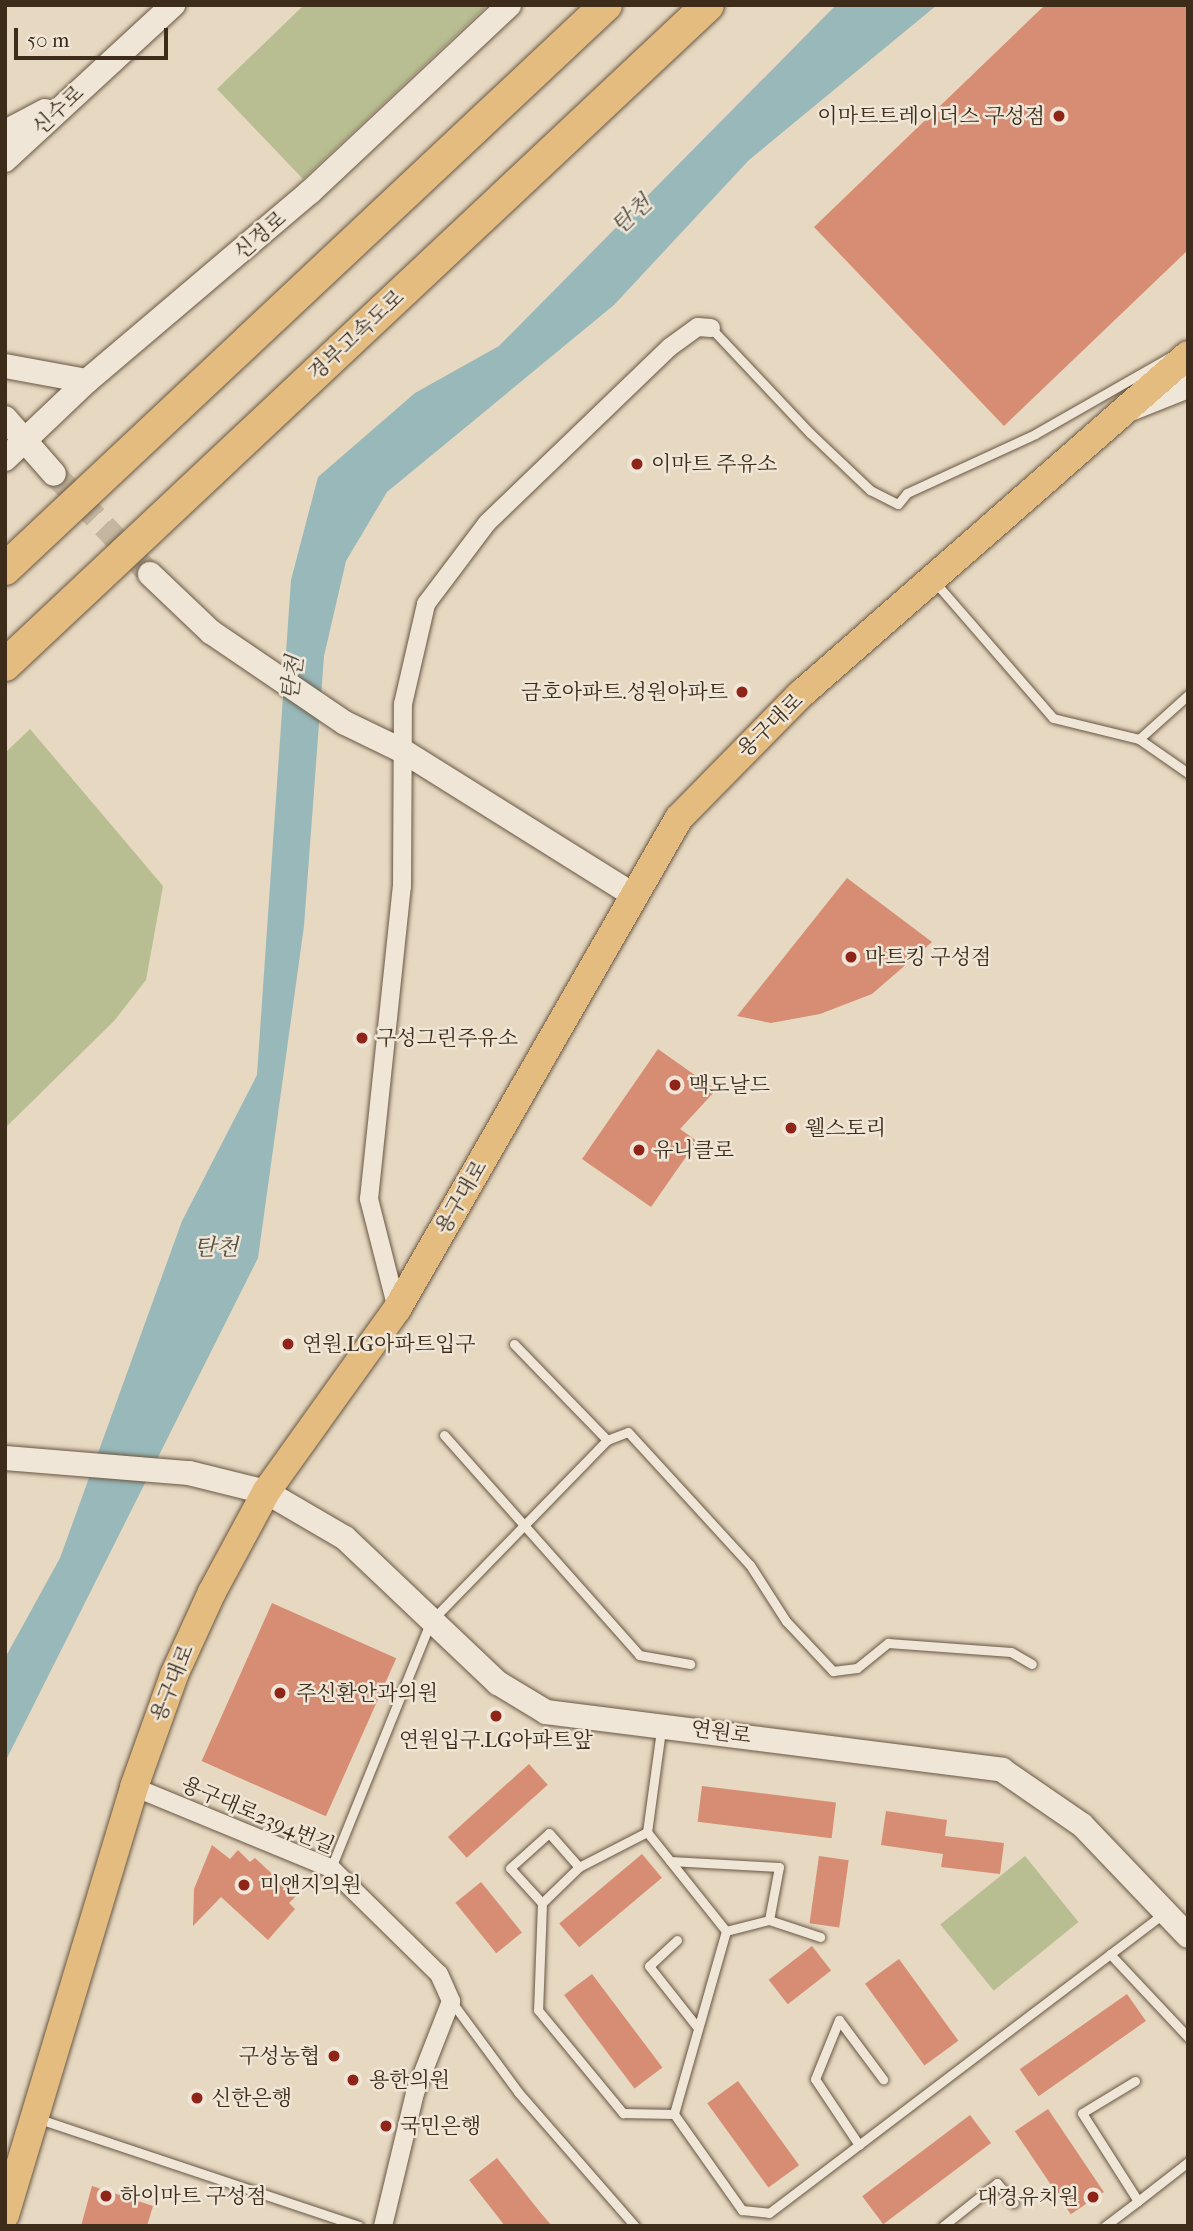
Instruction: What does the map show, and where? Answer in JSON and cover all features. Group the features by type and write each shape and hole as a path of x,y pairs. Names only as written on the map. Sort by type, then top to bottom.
{"highway":[{"path":"5,569 606,5"},
{"name":"경부고속도로","path":"5,665 708,5"}],"main road":[{"name":"용구대로","path":"5,2215 38,2119 134,1787 183,1654 266,1492 397,1309 679,818 731,761 1188,352"}],"street":[{"name":"신수로","path":"5,160 173,5"},
{"name":"신정로","path":"5,459 86,381 300,200 509,5"},
{"path":"5,132 70,98"},
{"path":"397,1309 369,1199 402,887 403,751 408,677 437,583 487,523 670,347 698,327 711,328"},
{"path":"5,366 86,381"},
{"path":"1123,412 1188,386"},
{"path":"5,418 54,474"},
{"path":"150,574 211,632 345,723 403,751 635,896"},
{"name":"연원로","path":"10,1458 189,1473 266,1492 345,1538 498,1683 546,1712 662,1724 1002,1770 1082,1825 1188,1936"},
{"name":"용구대로2394번길","path":"134,1787 331,1868 439,1974 451,2001"},
{"path":"383,2226 415,2093 451,2001"}],"lane":[{"path":"711,328 870,490 898,504 907,493 1076,412 1137,371 1188,352"},
{"path":"933,580 1053,718 1139,739 1188,773"},
{"path":"1139,739 1188,695"},
{"path":"514,1344 607,1440"},
{"path":"331,1868 431,1621 525,1521 607,1440 628,1432 750,1564 786,1621 833,1671 857,1668 888,1643 1011,1652 1032,1664"},
{"path":"444,1435 525,1521 639,1655 690,1664"},
{"path":"662,1724 647,1832 726,1931"},
{"path":"647,1832 579,1867 542,1903 538,2010 624,2113 674,2114"},
{"path":"542,1903 510,1868 549,1833 579,1867"},
{"path":"670,1861 779,1867 769,1920"},
{"path":"674,2114 742,2210 769,2213 1166,1912"},
{"path":"726,1931 769,1920 820,1937"},
{"path":"674,2114 726,1931"},
{"path":"677,1940 649,1966 698,2028"},
{"path":"1110,1954 1188,2037"},
{"path":"451,2001 518,2092 635,2226"},
{"path":"859,2145 815,2079 839,2020 883,2079"},
{"path":"1135,2081 1082,2113 1138,2201"},
{"path":"38,2119 359,2226"},
{"path":"1105,2226 1188,2162"},
{"path":"943,2226 997,2183 1014,2203"}],"green space":[{"path":"304,5 488,5 303,179 217,89"},
{"path":"30,729 163,886 146,980 114,1021 5,1128 5,753"},
{"path":"1025,1856 1078,1922 994,1991 940,1925"}],"water":[{"name":"탄천","path":"836,5 937,5 749,160 614,305 387,492 346,561 324,656 304,926 258,1258 5,1762 5,1658 60,1558 182,1221 257,1075 291,580 318,477 415,393 499,346"}],"building":[{"name":"이마트트레이더스 구성점","path":"1045,5 1188,5 1188,250 1004,426 814,227"},
{"name":"마트킹 구성점","path":"847,878 932,942 872,994 820,1014 771,1023 737,1016"},
{"name":"유니클로","path":"658,1049 716,1090 680,1129 697,1141 651,1207 582,1159"},
{"path":"272,1603 396,1658 326,1816 202,1761"},
{"path":"529,1764 548,1785 467,1858 448,1837"},
{"path":"702,1786 836,1802 832,1838 698,1822"},
{"path":"886,1811 947,1820 945,1836 1004,1843 1000,1874 941,1867 943,1854 881,1845"},
{"path":"212,1845 230,1859 238,1850 250,1862 255,1858 296,1896 289,1903 295,1909 268,1940 221,1897 193,1926 194,1889"},
{"path":"642,1854 662,1878 579,1947 559,1923"},
{"path":"819,1856 849,1860 839,1928 810,1923"},
{"path":"481,1882 522,1933 496,1953 455,1903"},
{"path":"812,1946 831,1970 788,2004 769,1980"},
{"path":"899,1959 958,2041 924,2065 865,1984"},
{"path":"592,1974 662,2067 634,2089 564,1995"},
{"path":"1127,1994 1146,2021 1039,2096 1020,2069"},
{"path":"738,2081 799,2165 768,2187 707,2103"},
{"path":"1048,2109 1104,2192 1071,2214 1015,2131"},
{"path":"970,2115 991,2143 883,2224 862,2196"},
{"path":"497,2158 552,2226 505,2226 469,2180"},
{"name":"하이마트 구성점","path":"92,2186 153,2206 147,2226 81,2226"}],"tunnel":[{"path":"54,474 150,574"}],"place":[{"name":"이마트트레이더스 구성점","path":"1059,116"},
{"name":"이마트 주유소","path":"637,464"},
{"name":"금호아파트.성원아파트","path":"742,692"},
{"name":"마트킹 구성점","path":"851,957"},
{"name":"구성그린주유소","path":"362,1038"},
{"name":"맥도날드","path":"675,1085"},
{"name":"웰스토리","path":"791,1128"},
{"name":"유니클로","path":"639,1150"},
{"name":"연원.LG아파트입구","path":"288,1344"},
{"name":"주신환안과의원","path":"280,1693"},
{"name":"연원입구.LG아파트앞","path":"496,1716"},
{"name":"미앤지의원","path":"244,1885"},
{"name":"구성농협","path":"334,2056"},
{"name":"용한의원","path":"353,2080"},
{"name":"신한은행","path":"197,2098"},
{"name":"국민은행","path":"386,2126"},
{"name":"하이마트 구성점","path":"106,2196"},
{"name":"대경유치원","path":"1093,2197"}]}
